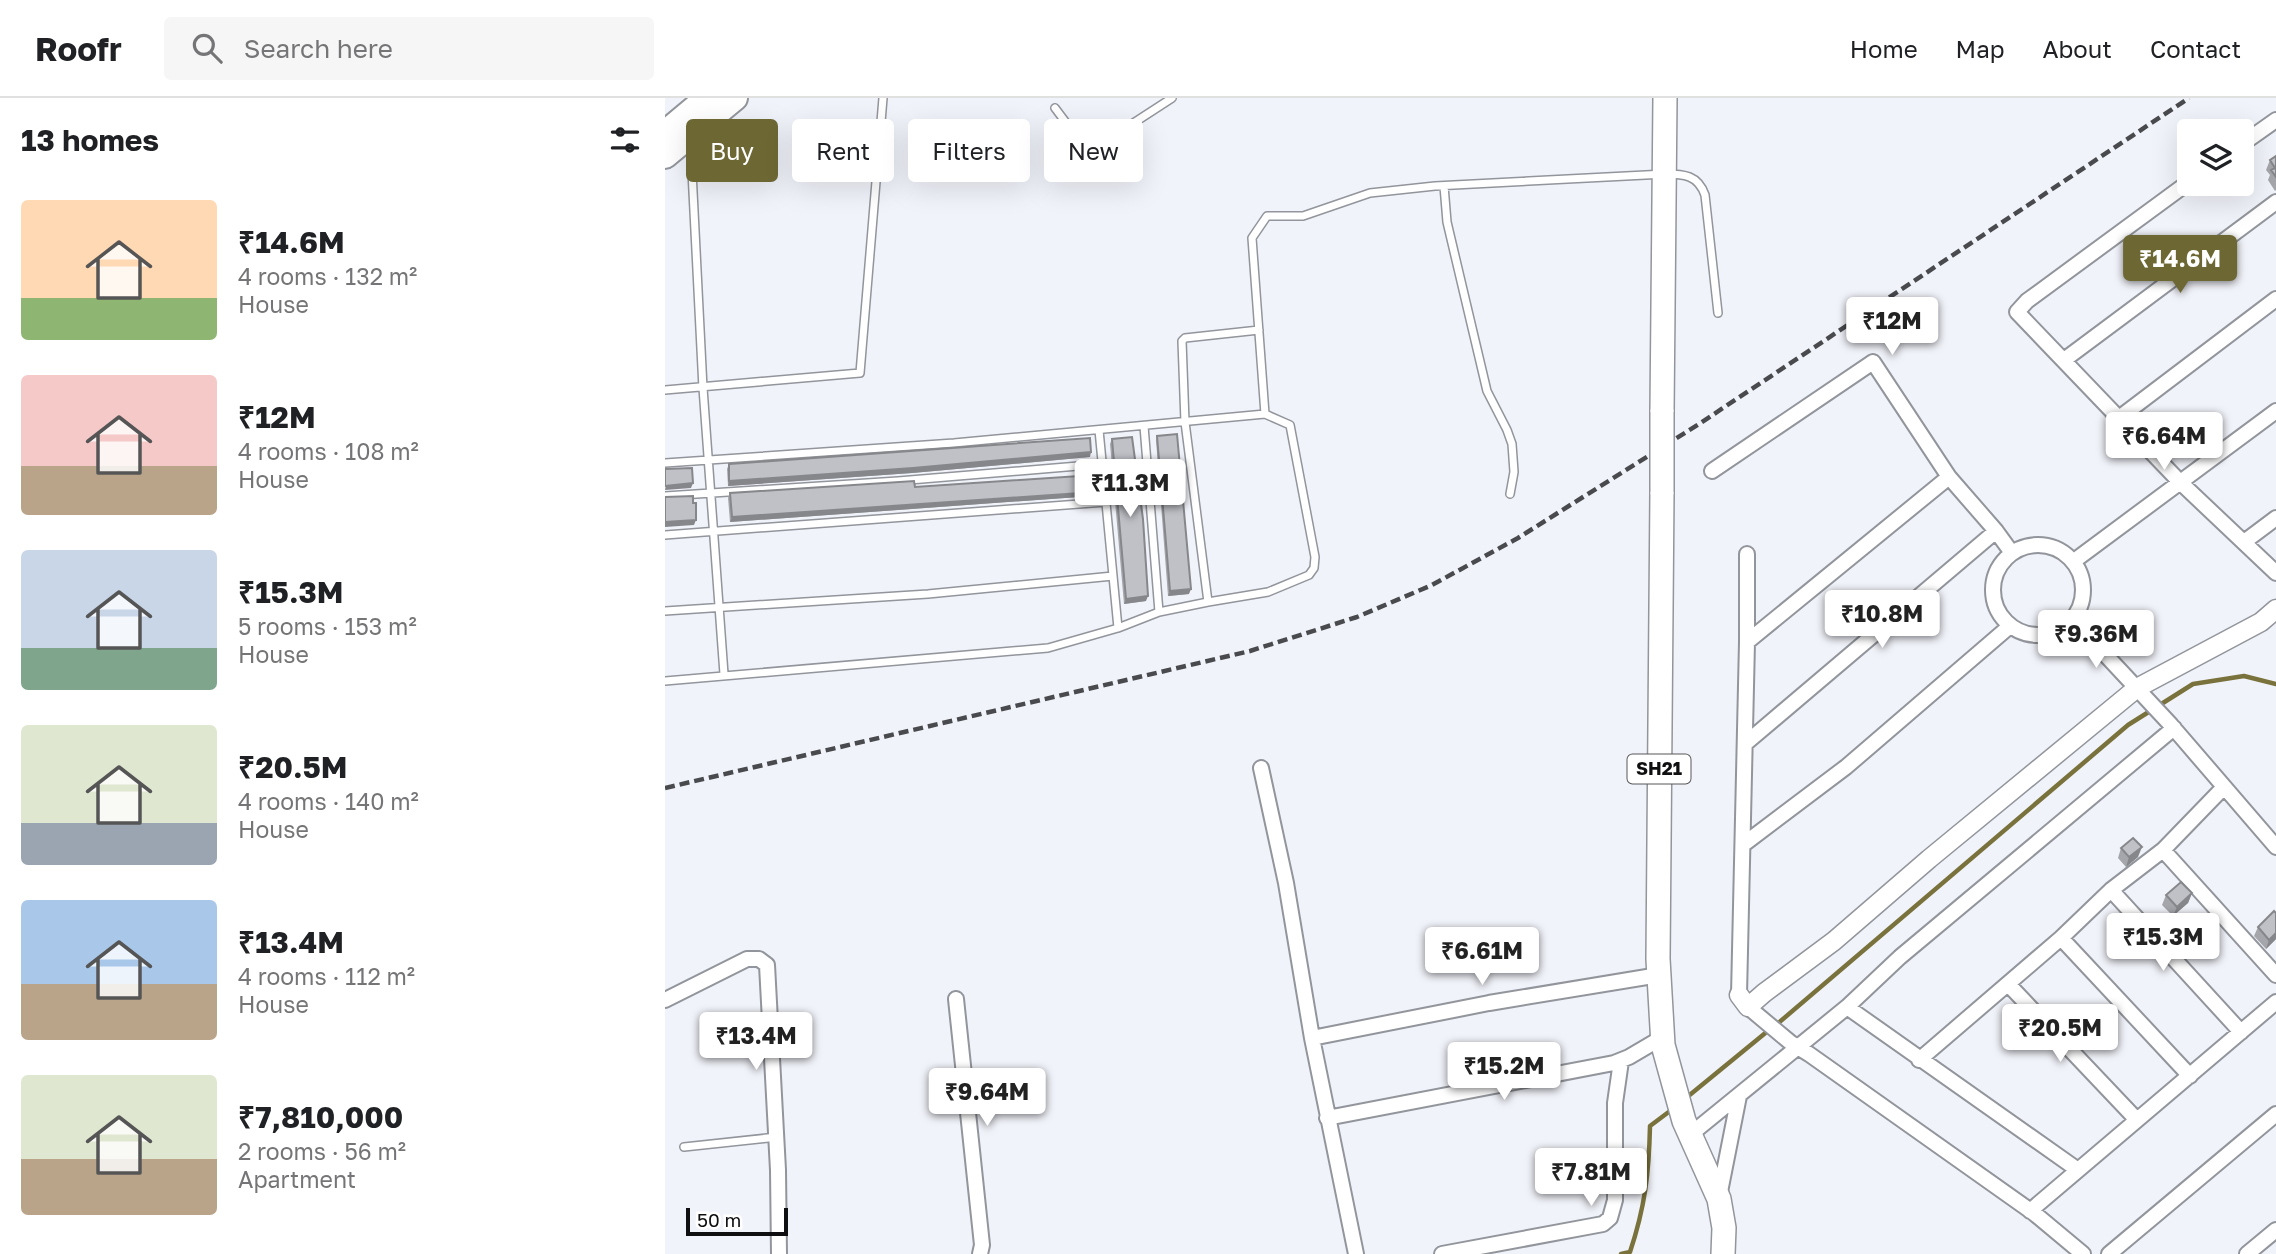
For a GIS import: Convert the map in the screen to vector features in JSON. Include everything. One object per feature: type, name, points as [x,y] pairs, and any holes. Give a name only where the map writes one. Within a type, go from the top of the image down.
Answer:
[{"type":"highway","points":[[671,140],[707,98]]},
{"type":"highway","points":[[671,140],[735,98]]},
{"type":"main road","name":"SH21","points":[[1665,98],[1659,975],[1663,1041],[1688,1128],[1719,1199],[1724,1228],[1723,1254]]},
{"type":"street","points":[[2254,136],[2276,120]]},
{"type":"street","points":[[2177,191],[2027,301],[2017,312],[2180,482],[2276,573]]},
{"type":"street","points":[[2064,360],[2276,202]]},
{"type":"street","points":[[2119,418],[2276,299]]},
{"type":"street","points":[[1712,471],[1873,362],[1949,477],[2012,553]]},
{"type":"street","points":[[2074,561],[2276,411]]},
{"type":"street","points":[[1747,642],[1949,477]]},
{"type":"street","points":[[2244,542],[2276,518]]},
{"type":"street","points":[[1745,743],[1996,531]]},
{"type":"street","points":[[2037,544],[2051,546],[2074,561],[2084,584],[2084,597],[2073,620],[2056,632],[2036,636],[2022,633],[2010,626],[2000,615],[1994,603],[1992,589],[2001,563],[2012,553],[2037,544]]},
{"type":"street","points":[[1747,554],[1743,1001],[1794,1045],[2030,1211],[2083,1254]]},
{"type":"street","points":[[1743,1001],[1833,941],[2141,692],[2269,620],[2276,609]]},
{"type":"street","points":[[2073,620],[2172,726],[2276,847]]},
{"type":"street","points":[[1744,844],[1846,767],[2010,626]]},
{"type":"street","points":[[1688,1128],[1739,1096],[1794,1045],[1847,1007],[1900,957],[2172,726]]},
{"type":"street","points":[[1261,768],[1286,883],[1327,1118],[1356,1254]]},
{"type":"street","points":[[1919,1060],[2061,938],[2111,890],[2163,850],[2224,787]]},
{"type":"street","points":[[2163,850],[2276,975]]},
{"type":"street","points":[[2111,890],[2241,1032]]},
{"type":"street","points":[[2061,938],[2190,1076]]},
{"type":"street","points":[[665,1000],[747,959],[764,961],[768,970],[777,1137],[779,1254]]},
{"type":"street","points":[[1312,1038],[1489,1003],[1659,975]]},
{"type":"street","points":[[2008,984],[2137,1120]]},
{"type":"street","points":[[956,999],[982,1245],[980,1254]]},
{"type":"street","points":[[2030,1211],[2276,1002]]},
{"type":"street","points":[[1847,1007],[2078,1171]]},
{"type":"street","points":[[1327,1118],[1621,1061],[1663,1041]]},
{"type":"street","points":[[1442,1254],[1603,1224],[1610,1218],[1615,1200],[1615,1103],[1621,1061]]},
{"type":"street","points":[[1719,1199],[1739,1096]]},
{"type":"street","points":[[2109,1254],[2276,1114]]},
{"type":"street","points":[[2247,1254],[2276,1230]]},
{"type":"lane","points":[[665,390],[860,373],[883,98]]},
{"type":"lane","points":[[1055,108],[1080,138],[1104,139],[1112,137],[1172,98]]},
{"type":"lane","points":[[671,140],[691,152],[703,388],[724,674]]},
{"type":"lane","points":[[1265,414],[1252,238],[1267,216],[1303,216],[1370,193],[1444,186],[1665,174],[1694,178],[1705,195],[1718,313]]},
{"type":"lane","points":[[1444,186],[1447,222],[1487,391],[1507,430],[1511,444],[1514,472],[1510,494]]},
{"type":"lane","points":[[1208,602],[1185,422],[1183,340],[1259,330]]},
{"type":"lane","points":[[665,463],[954,443],[1265,414],[1290,425],[1315,557],[1314,568],[1309,575],[1268,592],[1159,612],[1118,628],[1048,648],[665,681]]},
{"type":"lane","points":[[1144,426],[1159,612]]},
{"type":"lane","points":[[1099,430],[1118,628]]},
{"type":"lane","points":[[665,496],[1102,464]]},
{"type":"lane","points":[[665,536],[1106,502]]},
{"type":"lane","points":[[665,611],[928,594],[1113,576]]},
{"type":"lane","points":[[684,1147],[777,1137]]},
{"type":"building","points":[[2276,156],[2276,177],[2271,170],[2275,168],[2270,160]]},
{"type":"building","points":[[1177,434],[1191,589],[1170,591],[1157,436]]},
{"type":"building","points":[[1132,437],[1143,519],[1148,596],[1126,599],[1112,439]]},
{"type":"building","points":[[1090,438],[1091,452],[729,481],[729,464]]},
{"type":"building","points":[[692,468],[693,483],[665,486],[665,469]]},
{"type":"building","points":[[1094,475],[1095,492],[732,517],[730,493],[914,481],[915,487]]},
{"type":"building","points":[[693,496],[693,503],[696,503],[696,520],[665,522],[665,497]]},
{"type":"building","points":[[2133,838],[2142,847],[2129,857],[2121,848]]},
{"type":"building","points":[[2181,882],[2192,893],[2177,907],[2166,895]]},
{"type":"building","points":[[2274,911],[2276,933],[2269,940],[2258,927]]},
{"type":"waterway","points":[[1776,1025],[2128,725],[2193,684],[2244,676],[2276,684]]},
{"type":"waterway","points":[[1686,1098],[1769,1030]]},
{"type":"waterway","points":[[1621,1254],[1630,1252],[1643,1205],[1650,1126],[1674,1108]]},
{"type":"railway","points":[[665,788],[1250,651],[1357,617],[1432,585],[1518,538],[1699,424],[2189,98]]}]
